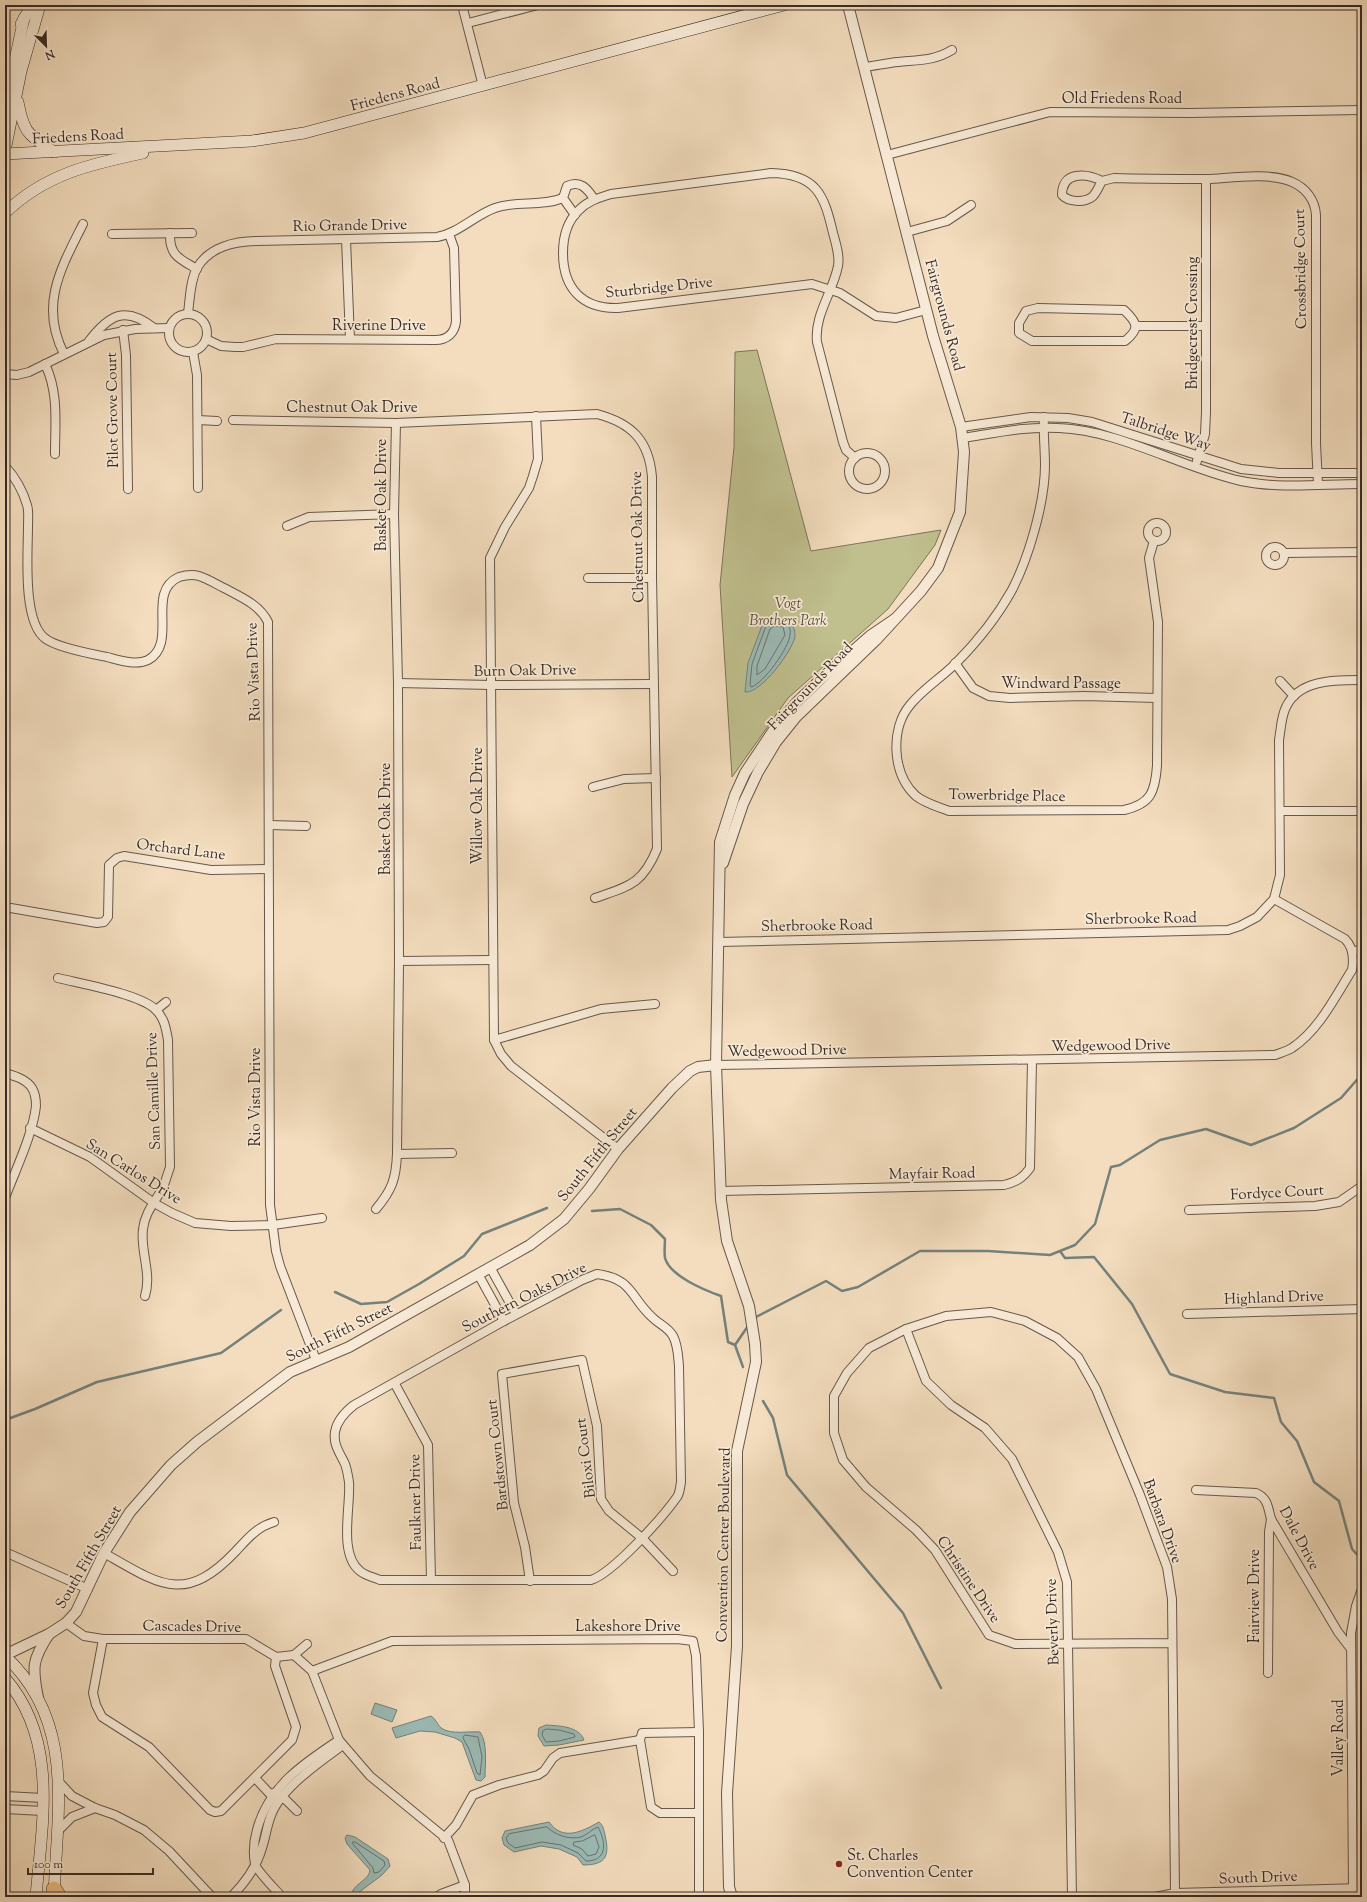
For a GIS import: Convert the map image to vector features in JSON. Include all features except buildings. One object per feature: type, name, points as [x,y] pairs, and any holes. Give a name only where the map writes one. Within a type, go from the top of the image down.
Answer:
[{"type":"main road","points":[[5,74],[15,39],[24,18],[32,5]]},
{"type":"main road","points":[[5,153],[28,41],[40,5]]},
{"type":"main road","name":"Friedens Road","points":[[5,153],[54,152],[252,141],[304,133],[784,5]]},
{"type":"main road","points":[[5,106],[24,18]]},
{"type":"main road","points":[[17,96],[21,117],[27,132],[54,152]]},
{"type":"main road","points":[[5,213],[34,190],[81,167],[180,145]]},
{"type":"main road","name":"South Fifth Street","points":[[5,1655],[19,1669],[39,1703],[52,1733],[57,1755],[59,1782],[56,1894]]},
{"type":"main road","points":[[5,1678],[27,1713],[39,1747],[43,1767],[43,1810],[36,1897]]},
{"type":"main road","points":[[43,1798],[51,1813],[57,1832]]},
{"type":"street","points":[[462,5],[468,23],[483,86]]},
{"type":"street","points":[[468,23],[538,5]]},
{"type":"street","name":"Fairgrounds Road","points":[[716,1065],[721,869],[720,842],[745,773],[773,731],[796,703],[870,636],[895,619],[921,591],[938,568],[960,512],[964,452],[961,427],[926,310],[848,5]]},
{"type":"street","points":[[864,67],[928,60],[952,50]]},
{"type":"street","name":"Old Friedens Road","points":[[887,155],[1050,112],[1190,113],[1362,110]]},
{"type":"street","name":"Sturbridge Drive","points":[[830,288],[838,264],[838,253],[828,210],[818,191],[813,185],[801,177],[787,173],[771,173],[611,194],[594,199],[579,210],[570,222],[563,245],[566,276],[574,292],[586,301],[599,307],[618,308],[802,284],[812,284],[830,288],[876,316],[896,318],[926,310]]},
{"type":"street","name":"Crossbridge Court","points":[[1102,181],[1092,197],[1085,200],[1074,201],[1065,198],[1062,195],[1063,183],[1068,178],[1086,176],[1094,177],[1102,181],[1114,178],[1206,179],[1271,177],[1291,181],[1302,188],[1315,207],[1318,484]]},
{"type":"street","name":"Bridgecrest Crossing","points":[[1195,466],[1205,434],[1206,179]]},
{"type":"street","points":[[575,215],[563,198],[567,186],[574,183],[579,183],[587,189],[594,199]]},
{"type":"street","name":"Rio Grande Drive","points":[[188,313],[193,282],[197,269],[209,255],[234,243],[245,241],[437,237],[449,234],[495,208],[516,203],[552,202],[563,198]]},
{"type":"street","points":[[907,232],[946,221],[971,205]]},
{"type":"street","points":[[64,354],[59,344],[55,329],[55,289],[61,269],[83,224]]},
{"type":"street","points":[[112,234],[192,233]]},
{"type":"street","points":[[170,234],[170,245],[174,253],[181,260],[197,269]]},
{"type":"street","name":"Riverine Drive","points":[[206,339],[221,346],[236,348],[276,339],[438,340],[447,337],[454,330],[456,320],[454,248],[449,234]]},
{"type":"street","points":[[346,239],[350,339]]},
{"type":"street","points":[[830,288],[820,317],[816,334],[817,342],[843,442],[846,450],[855,458]]},
{"type":"street","points":[[1038,308],[1124,310],[1133,318],[1136,326],[1134,333],[1125,341],[1119,342],[1032,342],[1019,334],[1019,322],[1026,311],[1038,308]]},
{"type":"street","points":[[188,313],[196,315],[203,322],[206,329],[206,339],[202,346],[193,352],[182,352],[174,347],[169,338],[168,328],[176,317],[188,313]]},
{"type":"street","points":[[88,341],[102,324],[111,319],[122,316],[132,315],[140,317],[154,328]]},
{"type":"street","points":[[1136,326],[1206,326]]},
{"type":"street","points":[[5,374],[18,375],[29,372],[88,341],[104,335],[124,330],[168,328]]},
{"type":"street","name":"Pilot Grove Court","points":[[124,330],[126,355],[128,489]]},
{"type":"street","points":[[193,352],[197,374],[198,488]]},
{"type":"street","points":[[45,364],[52,380],[55,392],[54,454]]},
{"type":"street","name":"Chestnut Oak Drive","points":[[233,420],[396,422],[597,414],[628,426],[640,439],[647,451],[651,464],[653,684],[657,848],[644,874],[627,887],[595,898]]},
{"type":"street","name":"Willow Oak Drive","points":[[536,416],[538,459],[534,476],[529,488],[505,527],[490,558],[492,960],[494,1040],[501,1054],[511,1066],[618,1149]]},
{"type":"street","name":"Talbridge Way","points":[[961,427],[1031,417],[1092,422],[1241,470],[1362,473]]},
{"type":"street","name":"Towerbridge Place","points":[[1044,417],[1046,466],[1042,496],[1030,542],[1012,589],[988,627],[955,663],[910,705],[896,734],[897,756],[908,786],[917,796],[932,805],[949,811],[1124,810],[1136,807],[1149,797],[1155,786],[1157,766],[1158,622],[1149,558],[1154,541]]},
{"type":"street","points":[[198,420],[217,421]]},
{"type":"street","name":"Basket Oak Drive","points":[[376,1209],[394,1182],[397,1172],[400,961],[398,683],[394,514],[396,422]]},
{"type":"street","name":"Talbridge Way","points":[[963,438],[1018,429],[1060,428],[1101,435],[1241,480],[1259,483],[1362,484]]},
{"type":"street","points":[[866,453],[880,459],[884,472],[878,485],[868,489],[858,487],[854,483],[849,474],[849,469],[855,458],[866,453]]},
{"type":"street","name":"Rio Vista Drive","points":[[5,466],[21,488],[28,506],[29,604],[33,621],[46,639],[92,654],[134,663],[148,660],[155,654],[163,633],[163,602],[166,589],[175,579],[186,574],[199,576],[252,603],[264,613],[268,622],[270,1184],[272,1225],[280,1266],[316,1360]]},
{"type":"street","points":[[287,526],[309,517],[394,514]]},
{"type":"street","points":[[1284,553],[1362,552]]},
{"type":"street","points":[[588,578],[652,578]]},
{"type":"street","name":"Windward Passage","points":[[955,663],[974,688],[989,696],[1016,698],[1092,696],[1157,698]]},
{"type":"street","name":"Sherbrooke Road","points":[[719,942],[1228,930],[1240,926],[1257,917],[1274,899],[1280,875],[1279,740],[1286,707],[1294,696],[1305,687],[1323,682],[1362,680]]},
{"type":"street","points":[[1280,681],[1294,696]]},
{"type":"street","name":"Burn Oak Drive","points":[[398,683],[491,685],[653,684]]},
{"type":"street","points":[[593,787],[624,779],[656,778]]},
{"type":"street","points":[[1280,811],[1362,811]]},
{"type":"street","points":[[269,825],[306,826]]},
{"type":"street","name":"Orchard Lane","points":[[5,907],[97,923],[104,922],[108,917],[109,866],[117,858],[124,856],[212,870],[268,869]]},
{"type":"street","points":[[1274,899],[1345,939],[1348,942],[1352,952],[1362,949]]},
{"type":"street","name":"Wedgewood Drive","points":[[716,1065],[1275,1055],[1291,1049],[1306,1037],[1322,1017],[1352,970],[1352,952]]},
{"type":"street","points":[[400,961],[492,960]]},
{"type":"street","name":"San Camille Drive","points":[[58,978],[141,999],[156,1010],[165,1025],[168,1040],[170,1167],[164,1185],[145,1216],[143,1251],[148,1280],[145,1296]]},
{"type":"street","points":[[156,1010],[166,1002]]},
{"type":"street","points":[[494,1040],[601,1009],[655,1004]]},
{"type":"street","name":"Mayfair Road","points":[[721,1191],[1004,1185],[1013,1183],[1023,1177],[1030,1168],[1032,1060]]},
{"type":"street","name":"South Fifth Street","points":[[5,1655],[49,1634],[66,1623],[76,1612],[104,1553],[130,1512],[171,1465],[225,1421],[247,1406],[290,1372],[349,1347],[530,1244],[564,1219],[589,1189],[618,1149],[654,1107],[690,1071],[716,1065]]},
{"type":"street","name":"Convention Center Boulevard","points":[[716,1065],[721,1191],[727,1241],[749,1306],[755,1344],[756,1362],[752,1387],[737,1451],[737,1646],[727,1792],[729,1894]]},
{"type":"street","points":[[5,1073],[23,1080],[31,1087],[35,1096],[36,1105],[30,1128],[5,1198]]},
{"type":"street","name":"San Carlos Drive","points":[[30,1128],[90,1157],[154,1203],[172,1213],[195,1222],[231,1226],[272,1225],[322,1218]]},
{"type":"street","points":[[397,1154],[452,1153]]},
{"type":"street","name":"Fordyce Court","points":[[1189,1210],[1315,1206],[1339,1202],[1362,1186]]},
{"type":"street","points":[[490,1267],[516,1314]]},
{"type":"street","points":[[478,1274],[504,1321]]},
{"type":"street","name":"Southern Oaks Drive","points":[[597,1274],[611,1276],[630,1289],[653,1318],[668,1328],[674,1338],[678,1352],[679,1366],[680,1490],[678,1496],[642,1538],[607,1572],[600,1577],[591,1580],[380,1580],[369,1576],[359,1570],[352,1559],[348,1546],[349,1482],[345,1464],[337,1452],[335,1432],[343,1413],[516,1314],[582,1280],[597,1274]]},
{"type":"street","name":"Highland Drive","points":[[1187,1314],[1362,1309]]},
{"type":"street","name":"Barbara Drive","points":[[906,1329],[946,1316],[991,1312],[1025,1321],[1057,1338],[1078,1357],[1096,1389],[1140,1495],[1167,1567],[1172,1598],[1175,1893]]},
{"type":"street","name":"Christine Drive","points":[[906,1329],[870,1348],[847,1372],[834,1396],[834,1432],[843,1460],[866,1487],[916,1530],[935,1550],[989,1635],[1015,1644],[1172,1643]]},
{"type":"street","name":"Beverly Drive","points":[[906,1329],[926,1381],[951,1405],[985,1428],[1012,1459],[1060,1560],[1067,1582],[1072,1897]]},
{"type":"street","name":"Biloxi Court","points":[[502,1374],[582,1360],[597,1426],[601,1499],[609,1511],[642,1538],[673,1572]]},
{"type":"street","name":"Bardstown Court","points":[[502,1374],[514,1503],[525,1547],[530,1580]]},
{"type":"street","name":"Faulkner Drive","points":[[395,1384],[428,1445],[431,1580]]},
{"type":"street","name":"Dale Drive","points":[[1196,1490],[1256,1493],[1262,1496],[1266,1501],[1271,1519],[1338,1632],[1351,1649]]},
{"type":"street","name":"Fairview Drive","points":[[1268,1673],[1269,1532],[1271,1519]]},
{"type":"street","points":[[104,1553],[156,1582],[172,1584],[192,1582],[210,1575],[220,1568],[254,1532],[263,1525],[274,1522]]},
{"type":"street","points":[[5,1552],[88,1589]]},
{"type":"street","name":"Valley Road","points":[[1353,1888],[1351,1633],[1356,1606],[1362,1589]]},
{"type":"street","name":"Cascades Drive","points":[[66,1623],[84,1636],[103,1639],[246,1639],[276,1657]]},
{"type":"street","points":[[39,1703],[33,1673],[34,1664],[38,1651],[49,1634]]},
{"type":"street","points":[[103,1639],[93,1693],[96,1706],[102,1717],[149,1747],[210,1810],[215,1812],[221,1811],[292,1740],[296,1727],[275,1666],[276,1657],[294,1655],[307,1644]]},
{"type":"street","name":"Lakeshore Drive","points":[[312,1671],[392,1641],[677,1639],[693,1641],[696,1656],[699,1732],[699,1897]]},
{"type":"street","points":[[294,1655],[312,1671],[341,1743],[370,1776],[448,1840],[464,1885],[465,1897]]},
{"type":"street","points":[[698,1813],[660,1813],[651,1807],[640,1740],[642,1733],[699,1732]]},
{"type":"street","points":[[444,1838],[456,1825],[473,1795],[538,1775],[544,1771],[553,1758],[560,1753],[640,1740]]},
{"type":"street","points":[[282,1897],[255,1865],[254,1840],[259,1823],[274,1793],[289,1776],[341,1743]]},
{"type":"street","points":[[231,1897],[238,1890],[255,1865],[262,1848],[273,1811],[282,1798],[341,1743]]},
{"type":"street","points":[[255,1778],[270,1794],[274,1793],[282,1798],[297,1811]]},
{"type":"street","points":[[59,1782],[72,1796],[94,1808],[115,1815],[144,1830],[169,1851],[201,1887],[212,1897]]},
{"type":"street","points":[[5,1796],[43,1798]]},
{"type":"street","points":[[57,1832],[72,1817],[94,1808]]},
{"type":"street","points":[[5,1809],[43,1810]]},
{"type":"street","points":[[437,1897],[464,1885]]},
{"type":"street","name":"South Drive","points":[[1155,1897],[1175,1893],[1362,1888]]},
{"type":"green space","name":"Vogt Brothers Park","points":[[757,350],[811,551],[941,530],[935,545],[888,609],[788,698],[732,777],[720,585],[734,447],[735,352]]},
{"type":"water","points":[[772,617],[788,619],[793,626],[795,633],[793,643],[783,660],[767,679],[752,691],[745,692],[748,663],[763,623]]},
{"type":"water","points":[[375,1703],[397,1710],[392,1722],[371,1714]]},
{"type":"water","points":[[431,1716],[441,1728],[445,1730],[455,1732],[480,1732],[483,1737],[486,1754],[485,1777],[481,1781],[476,1780],[462,1742],[455,1738],[435,1732],[420,1731],[396,1738],[392,1728]]},
{"type":"water","points":[[546,1725],[562,1726],[573,1729],[581,1735],[584,1740],[559,1745],[544,1746],[538,1736],[539,1728]]},
{"type":"water","points":[[549,1822],[560,1832],[573,1833],[586,1829],[599,1822],[603,1828],[607,1849],[604,1858],[601,1861],[591,1865],[583,1865],[577,1857],[559,1849],[541,1846],[514,1852],[504,1845],[502,1838],[505,1831]]},
{"type":"water","points":[[347,1835],[355,1837],[388,1859],[390,1866],[382,1875],[354,1896],[352,1892],[367,1876],[370,1870],[347,1844],[345,1838]]},
{"type":"waterway","points":[[754,1318],[826,1281],[842,1291],[858,1287],[920,1251],[988,1251],[1050,1255],[1075,1245],[1095,1224],[1111,1167],[1120,1165],[1160,1140],[1206,1129],[1251,1145],[1294,1128],[1341,1098],[1362,1074]]},
{"type":"waterway","points":[[335,1292],[361,1304],[387,1302],[464,1256],[482,1234],[547,1208]]},
{"type":"waterway","points":[[592,1211],[620,1209],[651,1225],[665,1239],[665,1258],[673,1271],[688,1282],[721,1296],[728,1342],[735,1345],[748,1326]]},
{"type":"waterway","points":[[1060,1251],[1065,1258],[1094,1257],[1132,1304],[1170,1374],[1225,1392],[1274,1398],[1281,1422],[1297,1441],[1314,1482],[1339,1501],[1352,1549],[1362,1560]]},
{"type":"waterway","points":[[5,1420],[35,1409],[97,1382],[221,1353],[281,1310]]},
{"type":"waterway","points":[[735,1345],[743,1367]]},
{"type":"waterway","points":[[763,1401],[773,1418],[787,1475],[903,1613],[941,1688]]},
{"type":"place","name":"St. Charles Convention Center","points":[[839,1864]]}]
